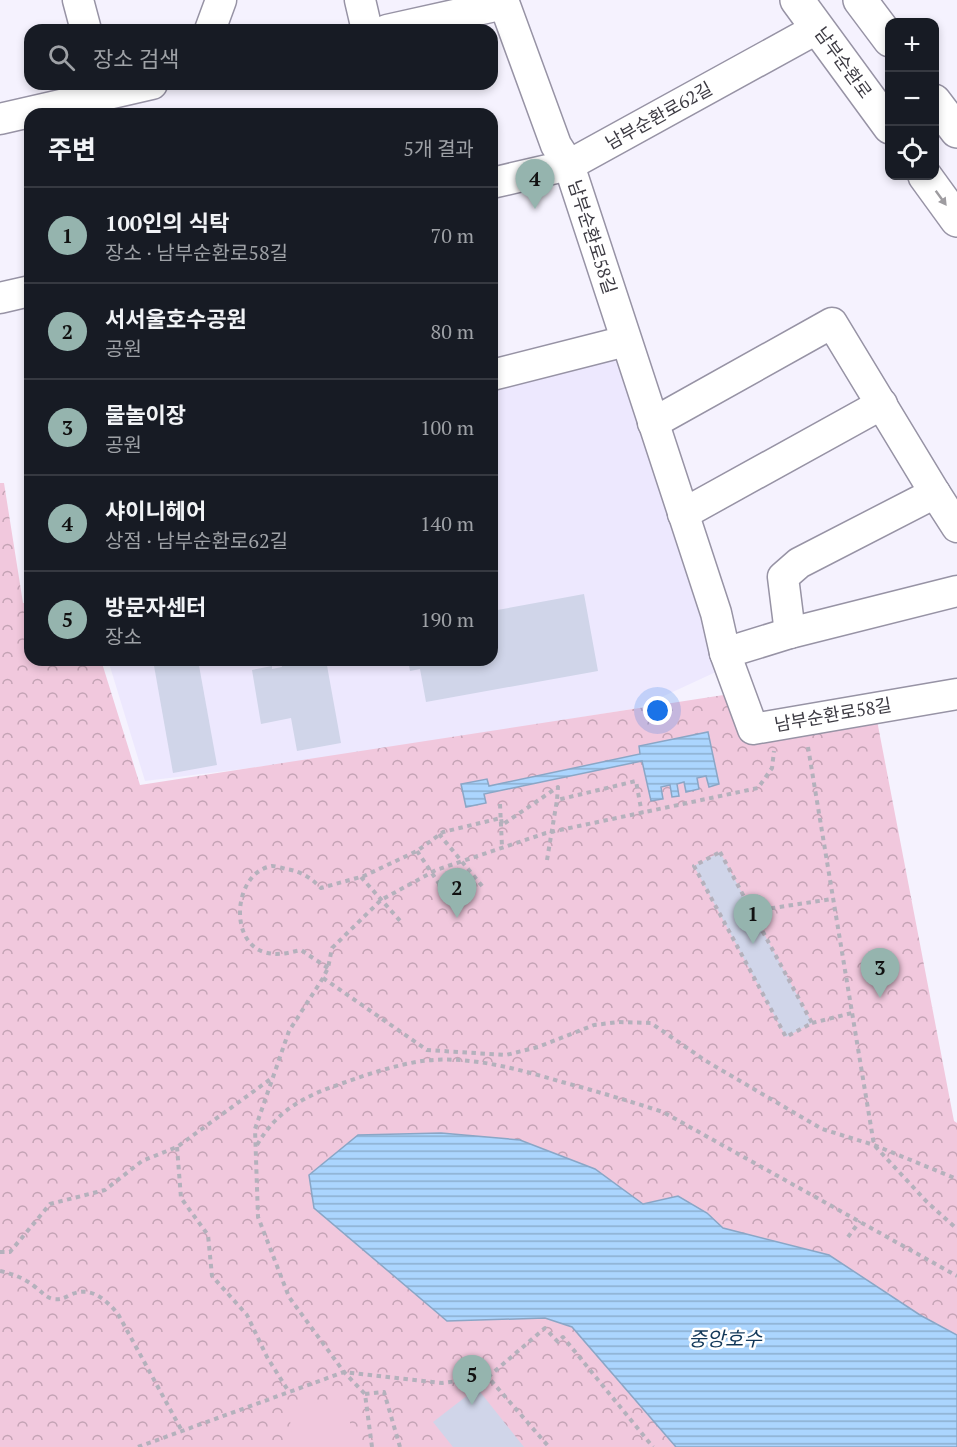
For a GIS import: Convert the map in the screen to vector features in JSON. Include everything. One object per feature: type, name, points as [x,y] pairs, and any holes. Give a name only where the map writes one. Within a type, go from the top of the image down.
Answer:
[{"type":"main road","name":"남부순환로","points":[[797,0],[889,126]]},
{"type":"main road","points":[[865,2],[885,32]]},
{"type":"main road","points":[[939,108],[957,131]]},
{"type":"main road","points":[[928,180],[957,220]]},
{"type":"street","points":[[78,0],[84,24]]},
{"type":"street","points":[[212,24],[221,0]]},
{"type":"street","points":[[360,0],[366,24]]},
{"type":"street","points":[[412,24],[504,2]]},
{"type":"street","name":"남부순환로58길","points":[[504,2],[556,145],[569,165],[716,613],[725,653],[753,729],[957,694]]},
{"type":"street","name":"남부순환로62길","points":[[498,182],[569,165],[818,28]]},
{"type":"street","points":[[59,108],[102,90]]},
{"type":"street","points":[[0,119],[24,115]]},
{"type":"street","points":[[0,298],[24,292]]},
{"type":"street","points":[[653,423],[832,323],[957,527]]},
{"type":"street","points":[[498,373],[626,341]]},
{"type":"street","points":[[683,514],[882,404]]},
{"type":"street","points":[[790,633],[783,577],[799,562],[935,493]]},
{"type":"street","points":[[725,653],[790,633],[957,591]]},
{"type":"path","points":[[807,742],[874,1145],[927,1202],[957,1229]]},
{"type":"path","points":[[372,1447],[365,1394],[345,1372],[289,1297],[258,1217],[255,1129],[289,1031],[323,978],[328,968],[332,948],[381,900],[431,872],[461,860],[552,832],[758,788],[772,768],[773,747]]},
{"type":"path","points":[[557,800],[636,781],[642,814]]},
{"type":"path","points":[[501,818],[502,825],[558,788],[547,860]]},
{"type":"path","points":[[500,804],[502,847]]},
{"type":"path","points":[[328,968],[301,950],[281,955],[262,951],[248,940],[241,921],[239,905],[245,886],[258,873],[272,866],[292,870],[310,877],[321,888],[361,877],[417,851],[443,832],[501,818]]},
{"type":"path","points":[[439,834],[483,887]]},
{"type":"path","points":[[417,851],[452,903]]},
{"type":"path","points":[[812,1023],[720,852],[694,866],[786,1037],[812,1023],[852,1013]]},
{"type":"path","points":[[361,877],[402,923]]},
{"type":"path","points":[[752,911],[832,898]]},
{"type":"path","points":[[323,978],[427,1050],[506,1055],[538,1047],[594,1025],[619,1022],[651,1023],[706,1061],[822,1129],[874,1145],[957,1179]]},
{"type":"path","points":[[255,1147],[276,1118],[297,1102],[364,1075],[423,1061],[463,1061],[525,1071],[663,1112],[957,1276]]},
{"type":"path","points":[[0,1252],[10,1252],[50,1204],[105,1190],[142,1161],[177,1147],[273,1077]]},
{"type":"path","points":[[177,1147],[181,1198],[207,1235],[212,1276],[247,1315],[267,1357],[289,1392]]},
{"type":"path","points":[[848,1237],[860,1221]]},
{"type":"path","points":[[0,1271],[19,1276],[46,1296],[54,1299],[64,1299],[76,1293],[87,1292],[95,1293],[106,1301],[118,1314],[182,1431]]},
{"type":"path","points":[[138,1447],[345,1372],[442,1383],[488,1377],[545,1328],[558,1342],[563,1337],[653,1447]]},
{"type":"path","points":[[488,1377],[549,1447]]},
{"type":"path","points":[[365,1394],[384,1392],[400,1447]]},
{"type":"shaded area","points":[[617,353],[718,671],[638,708],[331,758],[145,781],[110,666],[498,666],[498,383]]},
{"type":"green space","points":[[0,483],[4,483],[24,603],[24,666],[103,666],[140,785],[730,694],[740,726],[875,710],[954,1121],[957,1123],[957,1447],[0,1447]]},
{"type":"green space","points":[[346,1398],[354,1447],[294,1447],[288,1407]]},
{"type":"water","points":[[708,732],[719,784],[709,787],[706,776],[697,778],[699,789],[686,792],[684,782],[677,784],[679,796],[672,797],[670,785],[661,787],[663,799],[651,801],[642,761],[484,794],[486,803],[466,807],[461,784],[487,779],[489,786],[640,754],[639,746]]},
{"type":"water","name":"중앙호수","points":[[441,1133],[520,1140],[595,1169],[643,1204],[678,1196],[707,1213],[723,1228],[829,1255],[920,1315],[957,1335],[957,1447],[676,1447],[572,1327],[545,1318],[447,1321],[314,1208],[309,1175],[358,1135]]},
{"type":"building","points":[[584,594],[598,671],[426,702],[420,669],[410,671],[409,666],[498,666],[498,610]]},
{"type":"building","points":[[154,666],[199,666],[217,765],[173,773]]},
{"type":"building","points":[[272,666],[272,669],[327,666],[341,743],[297,751],[291,718],[261,724],[252,670]]},
{"type":"building","points":[[720,852],[812,1023],[786,1037],[694,866]]},
{"type":"building","points":[[477,1388],[524,1447],[453,1447],[433,1422]]},
{"type":"place","name":"샤이니헤어","points":[[535,209]]},
{"type":"place","name":"서서울호수공원","points":[[457,918]]},
{"type":"place","name":"100인의 식탁","points":[[753,944]]},
{"type":"place","name":"물놀이장","points":[[880,998]]},
{"type":"place","name":"방문자센터","points":[[472,1405]]}]
